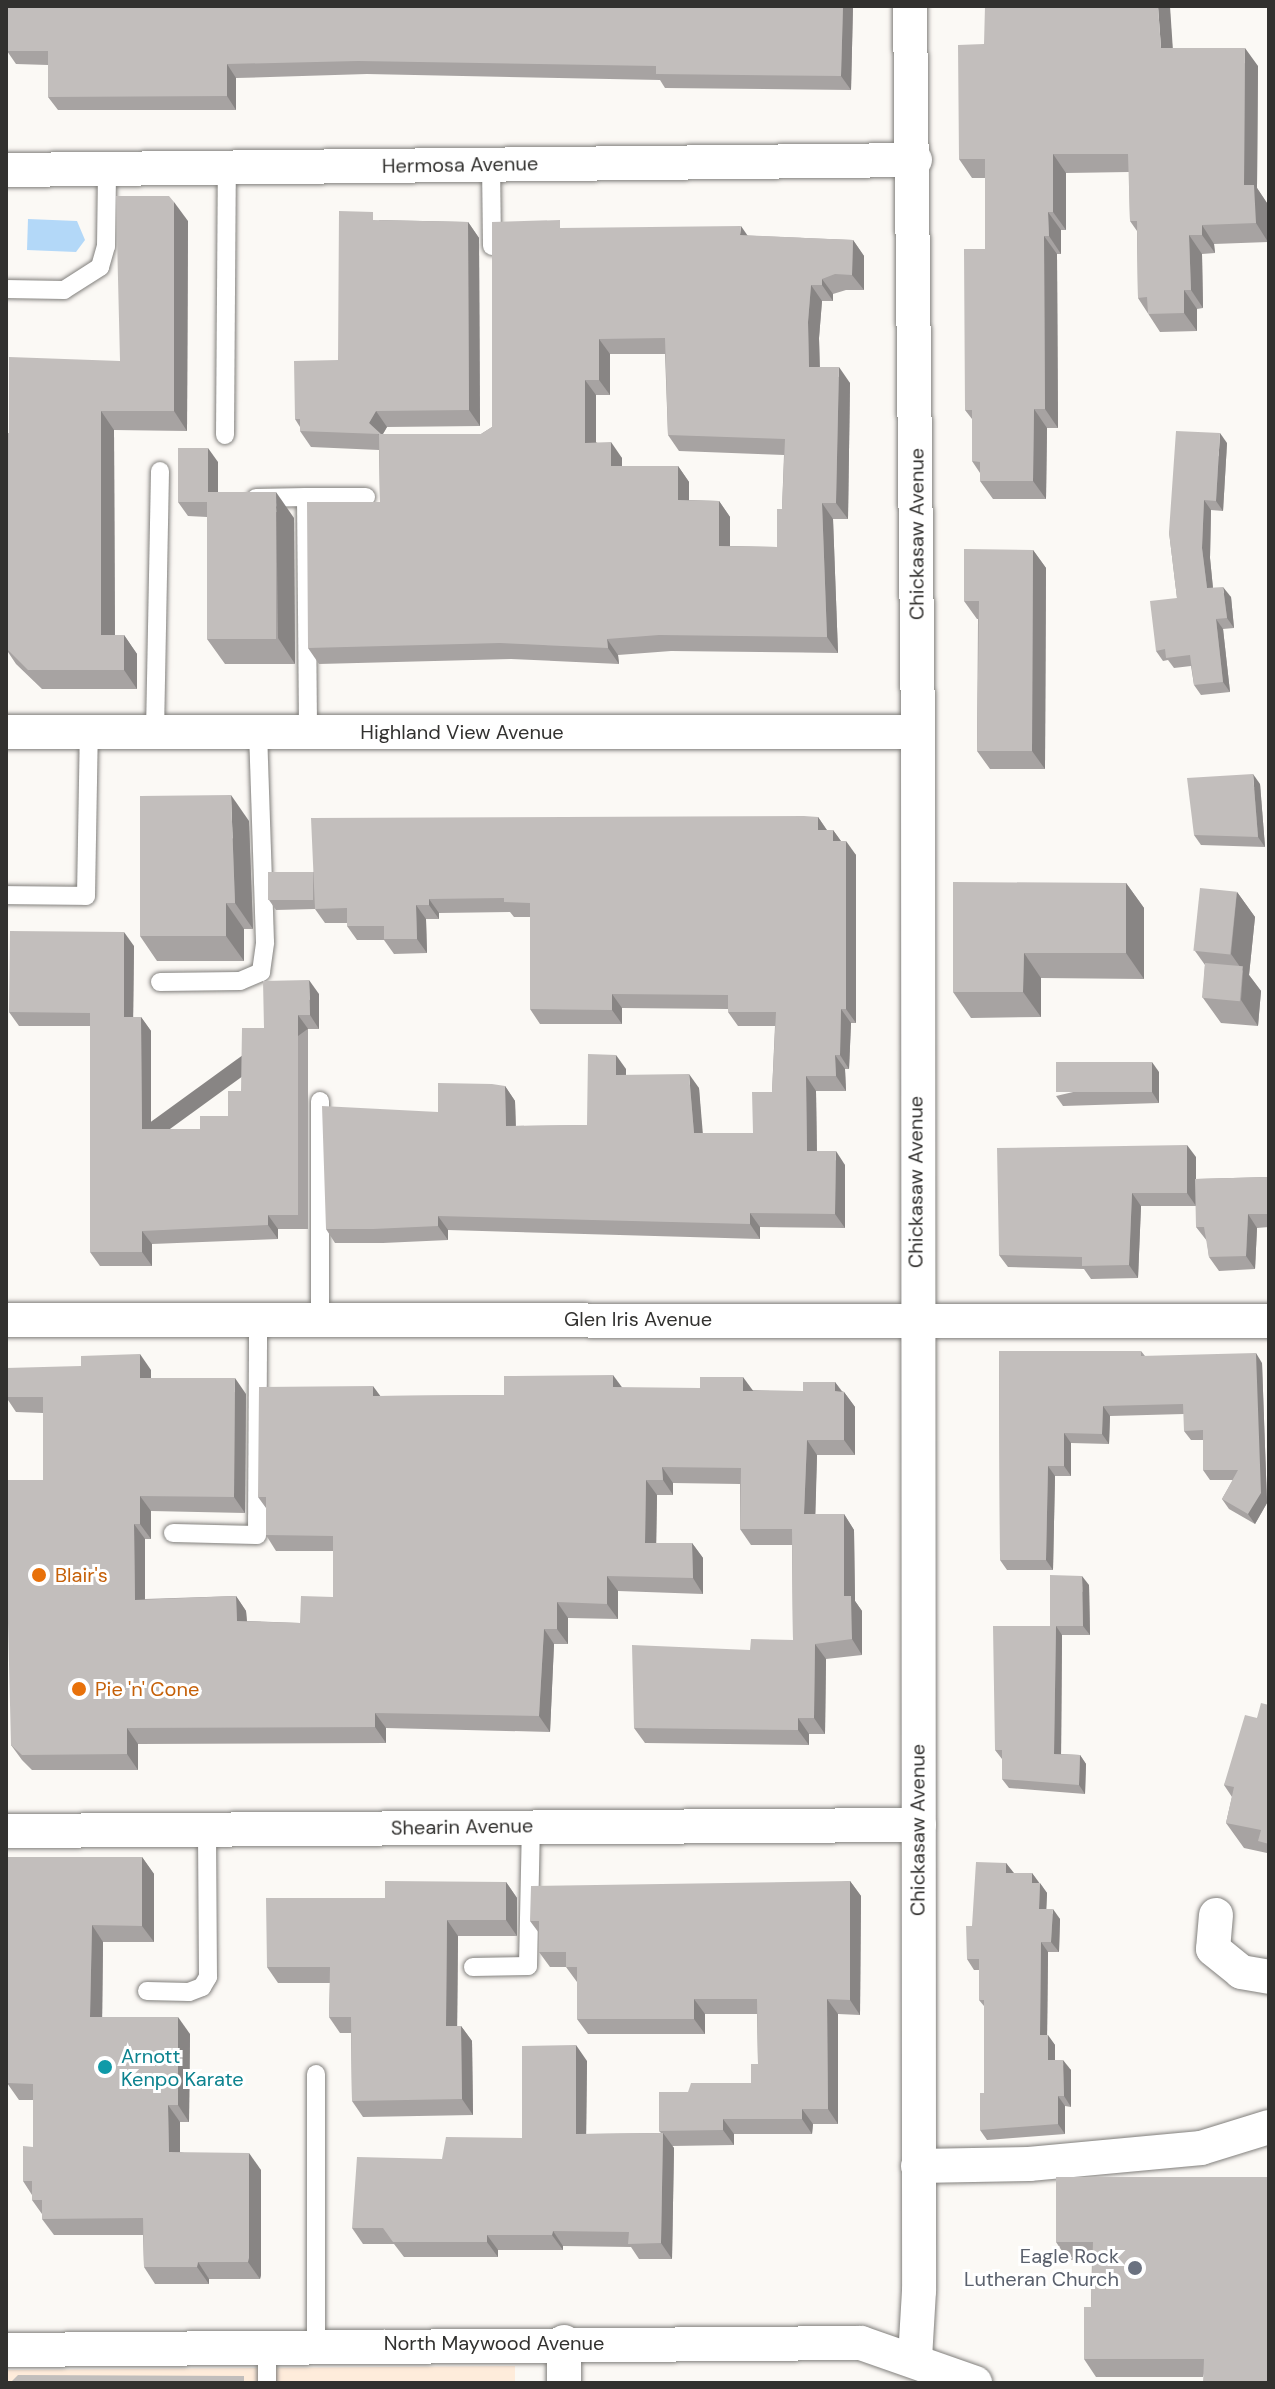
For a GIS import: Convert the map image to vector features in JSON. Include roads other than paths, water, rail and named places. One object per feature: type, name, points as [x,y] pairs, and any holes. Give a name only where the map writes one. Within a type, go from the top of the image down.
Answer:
[{"type":"street","name":"Chickasaw Avenue","points":[[910,6],[915,160],[918,732],[915,1318],[919,1825],[915,2358]]},
{"type":"street","name":"Hermosa Avenue","points":[[6,170],[915,160]]},
{"type":"street","name":"Highland View Avenue","points":[[6,732],[918,732]]},
{"type":"street","name":"Glen Iris Avenue","points":[[6,1320],[915,1318],[1269,1321]]},
{"type":"street","name":"Shearin Avenue","points":[[6,1831],[919,1825]]},
{"type":"street","points":[[1216,1915],[1213,1949],[1241,1972],[1269,1977]]},
{"type":"street","points":[[918,2166],[1029,2164],[1201,2148],[1269,2127]]},
{"type":"street","points":[[564,2342],[564,2383]]},
{"type":"street","name":"North Maywood Avenue","points":[[6,2350],[267,2344],[861,2343],[915,2358],[975,2383]]},
{"type":"lane","points":[[491,164],[492,263]]},
{"type":"lane","points":[[225,435],[227,167]]},
{"type":"lane","points":[[6,289],[64,290],[100,267],[106,246],[107,170]]},
{"type":"lane","points":[[155,732],[160,471]]},
{"type":"lane","points":[[306,497],[308,732]]},
{"type":"lane","points":[[242,498],[366,497]]},
{"type":"lane","points":[[6,895],[86,896],[89,732]]},
{"type":"lane","points":[[160,982],[240,981],[261,972],[265,942],[258,732]]},
{"type":"lane","points":[[320,1101],[320,1319]]},
{"type":"lane","points":[[173,1533],[257,1535],[258,1320]]},
{"type":"lane","points":[[473,1967],[528,1966],[531,1826]]},
{"type":"lane","points":[[147,1991],[189,1992],[202,1987],[208,1977],[207,1830]]},
{"type":"lane","points":[[316,2074],[316,2344]]},
{"type":"lane","points":[[267,2344],[267,2383]]},
{"type":"water","points":[[28,219],[77,221],[85,240],[76,252],[27,250]]},
{"type":"place","name":"Blair's","points":[[39,1575]]},
{"type":"place","name":"Pie 'n' Cone","points":[[79,1689]]},
{"type":"place","name":"Arnott Kenpo Karate","points":[[105,2067]]},
{"type":"place","name":"Eagle Rock Lutheran Church","points":[[1135,2268]]}]
